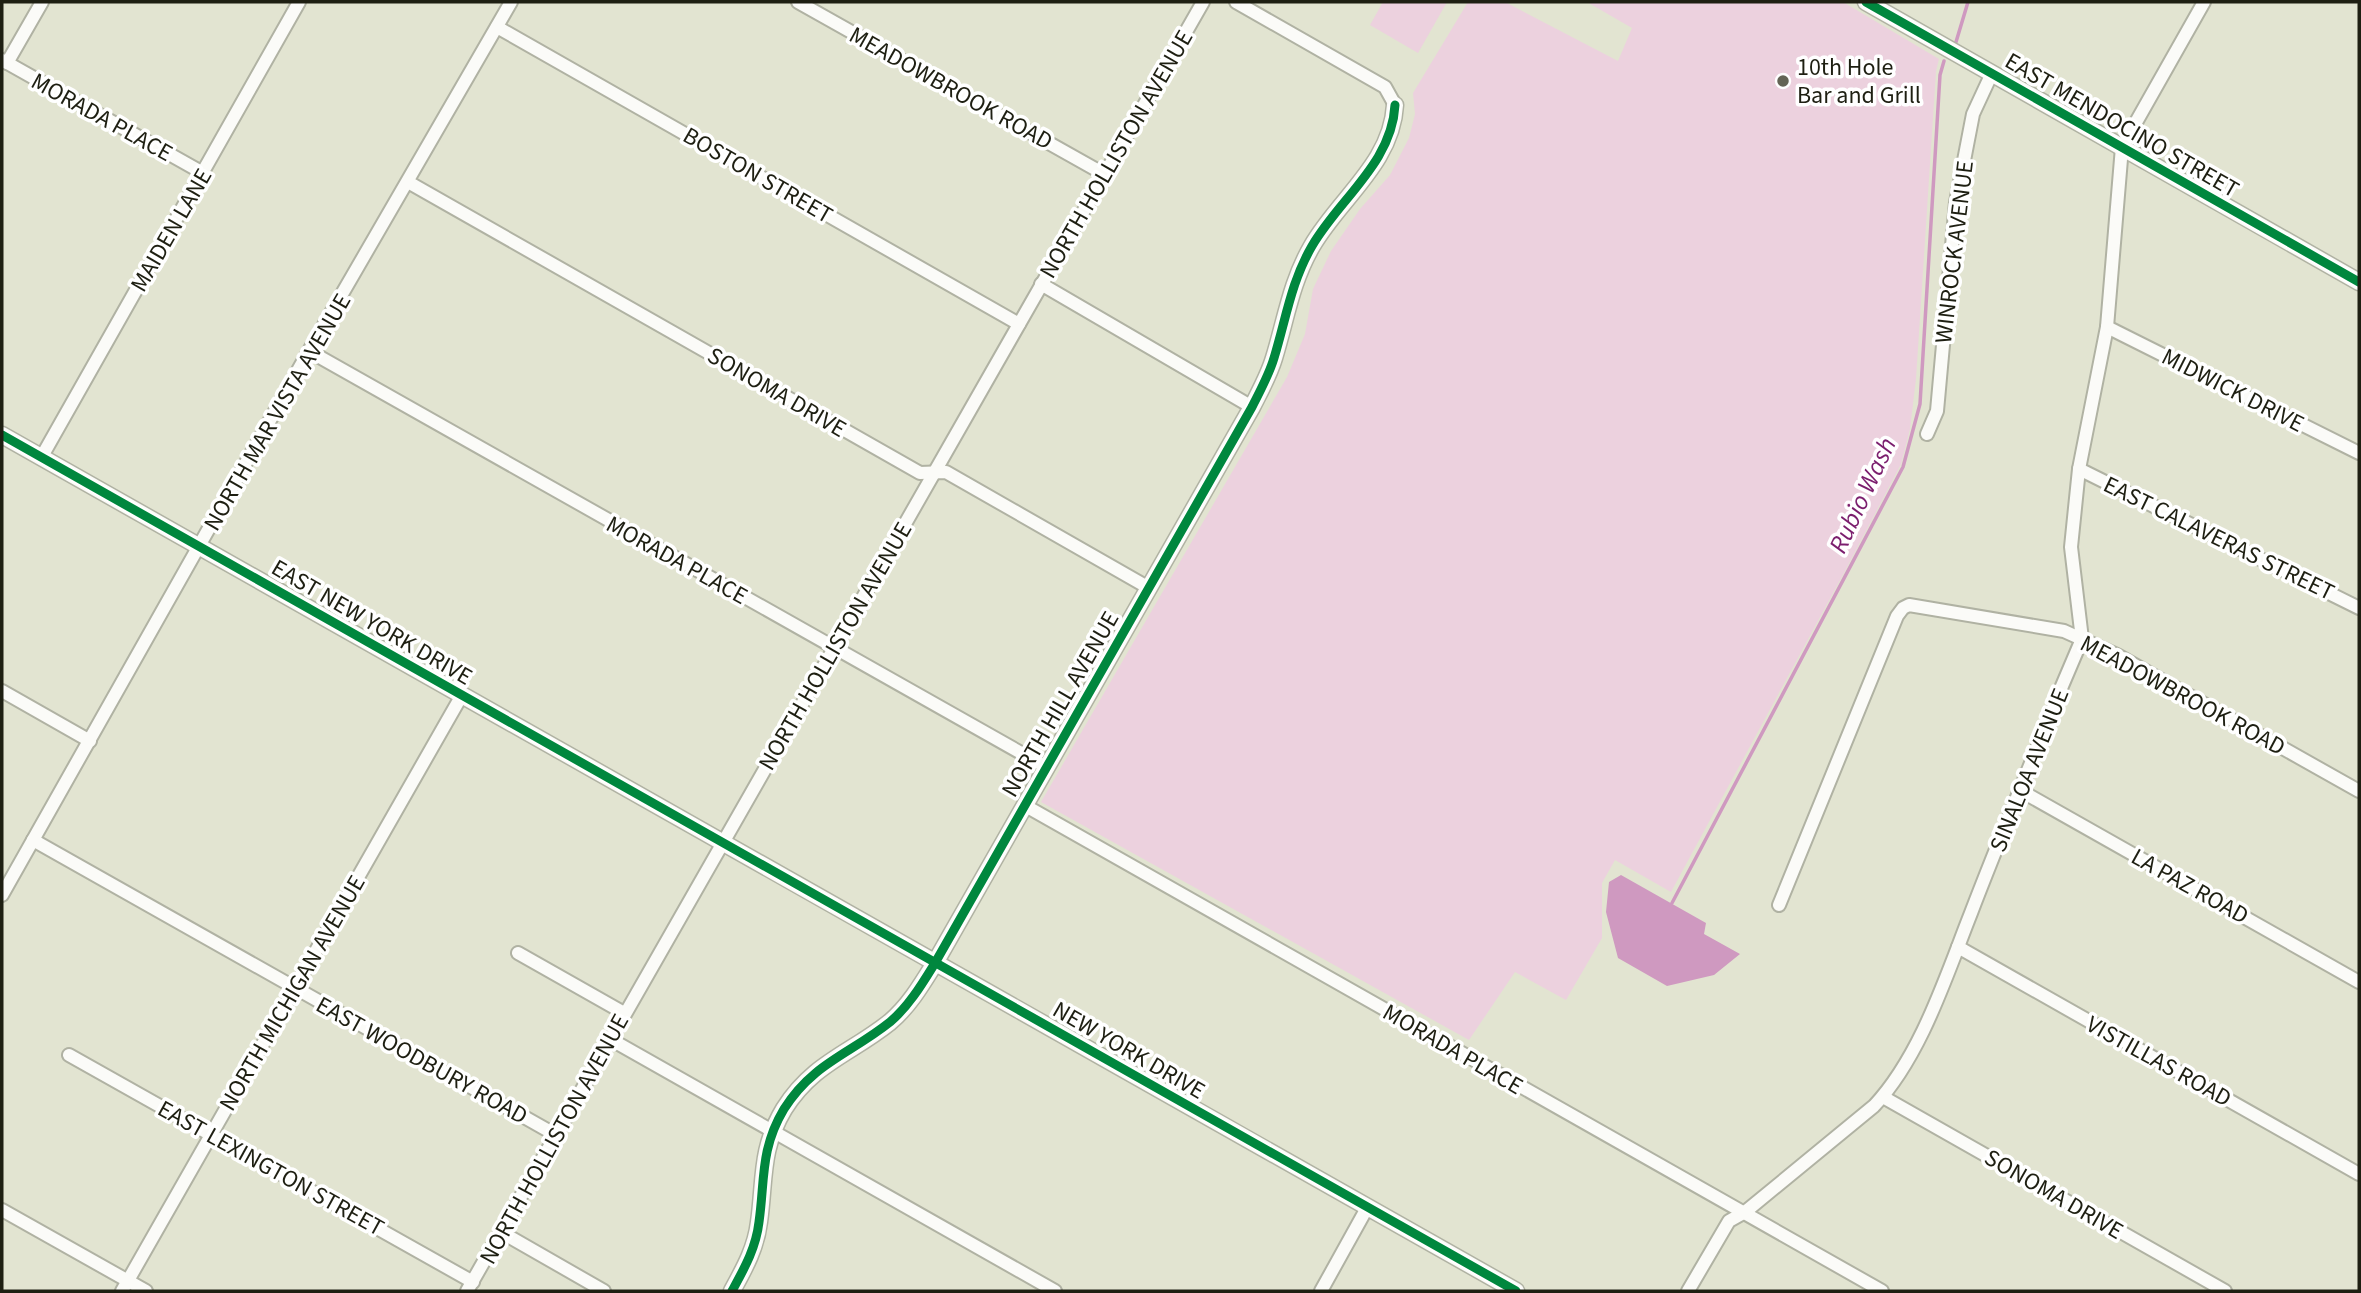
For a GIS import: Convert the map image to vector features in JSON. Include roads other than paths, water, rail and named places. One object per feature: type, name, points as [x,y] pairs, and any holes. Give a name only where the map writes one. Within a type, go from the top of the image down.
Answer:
[{"type":"street","points":[[4,61],[43,2]]},
{"type":"street","name":"MAIDEN LANE","points":[[41,458],[299,2]]},
{"type":"street","name":"NORTH MAR VISTA AVENUE","points":[[2,895],[309,351],[511,2]]},
{"type":"street","name":"MEADOWBROOK ROAD","points":[[798,2],[1104,174]]},
{"type":"street","name":"NORTH HOLLISTON AVENUE","points":[[470,1287],[1203,2]]},
{"type":"street","points":[[1236,2],[1385,87],[1395,105]]},
{"type":"street","name":"EAST MENDOCINO STREET","points":[[1866,2],[2359,282]]},
{"type":"street","points":[[2123,147],[2204,2]]},
{"type":"street","name":"BOSTON STREET","points":[[497,27],[1019,324]]},
{"type":"street","name":"MORADA PLACE","points":[[4,61],[203,173]]},
{"type":"street","name":"WINROCK AVENUE","points":[[1927,434],[1937,411],[1956,202],[1973,114],[1992,73]]},
{"type":"street","name":"NORTH HILL AVENUE","points":[[732,1291],[754,1244],[759,1222],[762,1176],[773,1132],[783,1111],[804,1082],[834,1058],[866,1039],[904,1008],[935,963],[1252,407],[1273,359],[1286,308],[1301,266],[1324,227],[1379,157],[1391,134],[1395,105]]},
{"type":"street","name":"SINALOA AVENUE","points":[[1688,1291],[1730,1221],[1745,1213],[1883,1097],[1916,1042],[1958,947],[2082,639],[2071,547],[2079,469],[2107,327],[2123,147]]},
{"type":"street","name":"SONOMA DRIVE","points":[[408,182],[920,473],[946,472],[1149,588]]},
{"type":"street","points":[[1041,284],[1252,407]]},
{"type":"street","name":"MIDWICK DRIVE","points":[[2107,327],[2359,453]]},
{"type":"street","name":"MORADA PLACE","points":[[309,351],[1045,767]]},
{"type":"street","name":"EAST NEW YORK DRIVE","points":[[2,435],[723,842]]},
{"type":"street","name":"EAST CALAVERAS STREET","points":[[2079,469],[2359,608]]},
{"type":"street","name":"MEADOWBROOK ROAD","points":[[1779,905],[1891,628],[1903,608],[1909,604],[2064,631],[2117,655],[2359,791]]},
{"type":"street","points":[[2,691],[90,741]]},
{"type":"street","name":"NORTH MICHIGAN AVENUE","points":[[125,1286],[462,695]]},
{"type":"street","name":"LA PAZ ROAD","points":[[2021,791],[2359,982]]},
{"type":"street","name":"MORADA PLACE","points":[[1024,805],[1882,1291]]},
{"type":"street","name":"EAST WOODBURY ROAD","points":[[33,840],[556,1135]]},
{"type":"street","name":"NEW YORK DRIVE","points":[[723,842],[1516,1291]]},
{"type":"street","name":"VISTILLAS ROAD","points":[[1958,947],[2359,1174]]},
{"type":"street","points":[[518,953],[624,1013]]},
{"type":"street","points":[[610,1039],[1055,1291]]},
{"type":"street","name":"EAST LEXINGTON STREET","points":[[69,1055],[212,1135],[470,1287]]},
{"type":"street","name":"SONOMA DRIVE","points":[[1883,1097],[2225,1291]]},
{"type":"street","points":[[1321,1291],[1367,1208]]},
{"type":"street","points":[[2,1210],[125,1286],[146,1291]]},
{"type":"street","points":[[501,1232],[604,1291]]},
{"type":"waterway","name":"Rubio Wash","points":[[1956,42],[1968,2]]},
{"type":"waterway","name":"Rubio Wash","points":[[1672,903],[1903,467],[1920,404],[1940,75],[1944,61]]},
{"type":"place","name":"10th Hole Bar and Grill","points":[[1783,81]]}]
